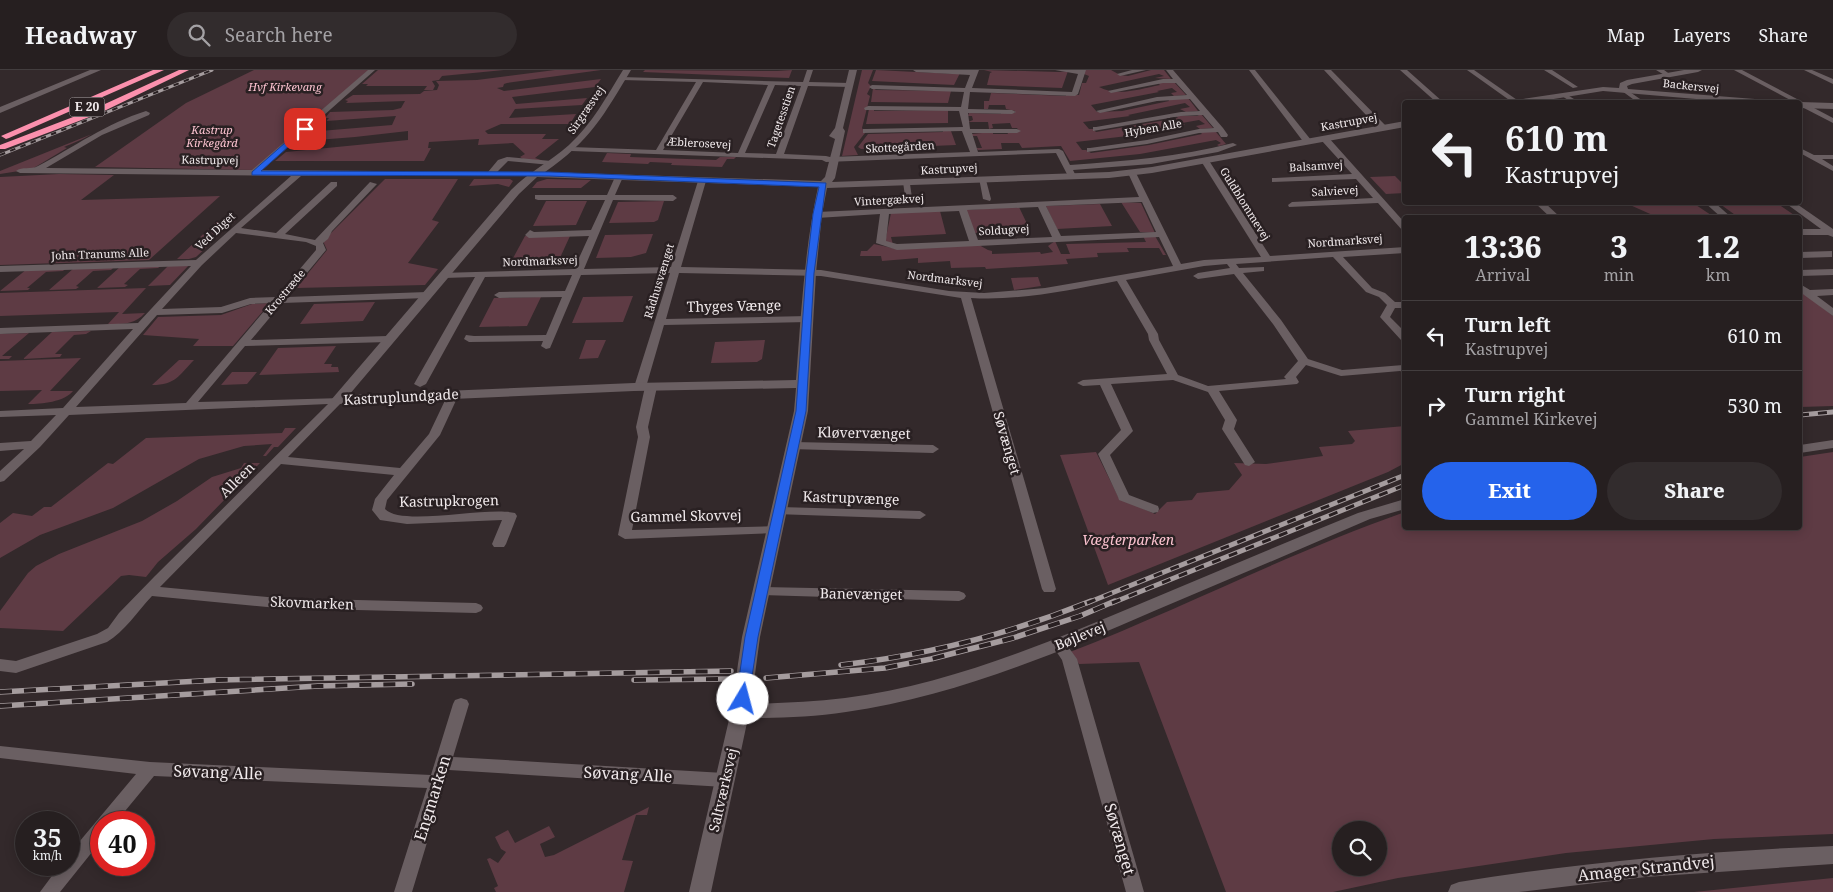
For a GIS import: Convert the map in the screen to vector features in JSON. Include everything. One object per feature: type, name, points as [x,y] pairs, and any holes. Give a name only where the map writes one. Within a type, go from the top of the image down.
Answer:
[{"type":"highway","name":"E 20","points":[[1,144],[160,70]]},
{"type":"highway","name":"E 20","points":[[1,144],[173,70]]},
{"type":"highway","points":[[1,144],[91,113],[185,70]]},
{"type":"highway","points":[[0,134],[116,89]]},
{"type":"street","points":[[0,109],[92,70]]},
{"type":"street","points":[[0,109],[97,70]]},
{"type":"street","points":[[254,173],[372,70]]},
{"type":"street","name":"Sirgræsvej","points":[[533,174],[571,149],[580,140],[627,70]]},
{"type":"street","name":"Tagetesstien","points":[[780,157],[810,70]]},
{"type":"street","name":"Saltværksvej","points":[[700,892],[740,711],[751,637],[763,592],[801,411],[810,273],[817,215],[823,185],[822,178],[841,131],[839,128],[853,70]]},
{"type":"street","points":[[916,70],[975,72],[963,110],[966,130],[975,154]]},
{"type":"street","points":[[872,87],[1075,94],[1082,71],[1058,70]]},
{"type":"street","points":[[1120,74],[1143,70]]},
{"type":"street","points":[[1169,70],[1233,145],[1246,153]]},
{"type":"street","points":[[1252,70],[1308,142]]},
{"type":"street","points":[[1327,70],[1383,128]]},
{"type":"street","points":[[1403,70],[1438,100]]},
{"type":"street","points":[[1470,70],[1513,100]]},
{"type":"street","points":[[1547,70],[1575,87]]},
{"type":"street","points":[[1659,70],[1668,75]]},
{"type":"street","points":[[1624,90],[1623,85],[1630,82],[1698,70]]},
{"type":"street","points":[[1737,70],[1793,100]]},
{"type":"street","points":[[1808,70],[1833,82]]},
{"type":"street","points":[[622,78],[850,86]]},
{"type":"street","points":[[658,152],[700,81]]},
{"type":"street","points":[[1111,92],[1163,81],[1178,81]]},
{"type":"street","points":[[740,156],[772,83]]},
{"type":"street","points":[[1535,100],[1597,89],[1624,90],[1638,100]]},
{"type":"street","name":"Backersvej","points":[[1624,90],[1709,100]]},
{"type":"street","points":[[1564,95],[1572,100]]},
{"type":"street","name":"Hyben Alle","points":[[1100,111],[1157,100],[1192,97]]},
{"type":"street","points":[[1802,104],[1833,106]]},
{"type":"street","points":[[1802,105],[1833,121]]},
{"type":"street","points":[[868,108],[1012,112]]},
{"type":"street","name":"Hyben Alle","points":[[1096,129],[1181,114],[1206,112]]},
{"type":"street","points":[[37,170],[99,133],[146,113]]},
{"type":"street","name":"Kastrupvej","points":[[1070,172],[1132,173],[1402,125]]},
{"type":"street","name":"Skottegården","points":[[866,131],[1017,130]]},
{"type":"street","name":"Hyben Alle","points":[[1090,150],[1147,142],[1199,131],[1220,130]]},
{"type":"street","points":[[1325,139],[1402,225]]},
{"type":"street","name":"Kastrupvej","points":[[20,171],[533,174],[702,182],[823,185],[906,184],[982,180],[1070,172],[1151,162],[1218,150],[1233,145]]},
{"type":"street","name":"Æblerosevej","points":[[571,149],[829,160]]},
{"type":"street","name":"Skottegården","points":[[829,160],[1059,151],[1070,172]]},
{"type":"street","points":[[1802,151],[1833,170]]},
{"type":"street","points":[[1802,158],[1833,157]]},
{"type":"street","points":[[490,174],[501,162],[507,159],[551,163]]},
{"type":"street","name":"Guldblommevej","points":[[1206,161],[1267,259]]},
{"type":"street","points":[[1132,173],[1178,267]]},
{"type":"street","name":"Ved Diget","points":[[0,478],[36,444],[200,263],[234,230],[298,174]]},
{"type":"street","name":"Alleen","points":[[0,665],[16,667],[102,638],[113,632],[148,591],[338,400],[504,204],[533,174]]},
{"type":"street","name":"Balsamvej","points":[[1275,180],[1358,176]]},
{"type":"street","points":[[470,337],[469,339],[548,342],[619,177]]},
{"type":"street","points":[[982,180],[988,199]]},
{"type":"street","name":"Rådhusvænget","points":[[645,387],[660,322],[702,182]]},
{"type":"street","points":[[278,236],[334,184]]},
{"type":"street","points":[[234,230],[317,243],[325,237],[328,230],[373,184]]},
{"type":"street","points":[[906,184],[910,203]]},
{"type":"street","points":[[538,197],[672,198]]},
{"type":"street","name":"Vintergækvej","points":[[817,215],[1144,199]]},
{"type":"street","name":"Salvievej","points":[[1292,205],[1380,200]]},
{"type":"street","points":[[1041,204],[1057,238]]},
{"type":"street","points":[[1542,205],[1553,215]]},
{"type":"street","points":[[1712,205],[1724,215]]},
{"type":"street","points":[[1792,205],[1832,232]]},
{"type":"street","points":[[962,207],[974,243]]},
{"type":"street","name":"Soldugvej","points":[[885,212],[881,243],[897,247],[1161,234]]},
{"type":"street","points":[[530,232],[529,235],[595,233]]},
{"type":"street","points":[[1802,232],[1832,232]]},
{"type":"street","name":"Krostræde","points":[[189,406],[321,250],[317,243]]},
{"type":"street","name":"Nordmarksvej","points":[[444,275],[747,270],[810,273],[965,296],[1022,294],[1178,267],[1229,261],[1402,250]]},
{"type":"street","points":[[1335,254],[1369,290],[1382,295],[1392,305],[1402,305]]},
{"type":"street","points":[[1802,255],[1832,254]]},
{"type":"street","points":[[1229,261],[1277,322],[1304,361],[1341,373],[1402,368]]},
{"type":"street","name":"John Tranums Alle","points":[[0,269],[200,263]]},
{"type":"street","points":[[1198,276],[1262,269]]},
{"type":"street","points":[[1802,273],[1833,272]]},
{"type":"street","points":[[420,384],[447,334],[455,325],[481,275]]},
{"type":"street","points":[[1120,278],[1153,334],[1154,340],[1174,377]]},
{"type":"street","points":[[1804,290],[1833,292]]},
{"type":"street","points":[[1804,290],[1833,313]]},
{"type":"street","points":[[499,295],[569,294]]},
{"type":"street","points":[[154,312],[222,310],[250,301],[427,295]]},
{"type":"street","name":"Søvænget","points":[[965,296],[1050,589]]},
{"type":"street","points":[[1392,305],[1385,317],[1402,335]]},
{"type":"street","name":"Thyges Vænge","points":[[660,322],[808,319]]},
{"type":"street","points":[[0,331],[142,326]]},
{"type":"street","points":[[242,344],[388,339]]},
{"type":"street","points":[[1083,383],[1174,377],[1207,389],[1212,389],[1293,382],[1290,377],[1304,361]]},
{"type":"street","points":[[1104,382],[1127,431],[1104,454],[1124,497],[1153,508]]},
{"type":"street","name":"Kastruplundgade","points":[[0,414],[453,394],[645,387],[803,384]]},
{"type":"street","name":"Gammel Skovvej","points":[[645,387],[643,433],[625,535],[776,529]]},
{"type":"street","points":[[1212,389],[1231,420],[1228,429],[1249,462]]},
{"type":"street","name":"Kastrupkrogen","points":[[453,394],[434,435],[381,499],[378,510],[394,520],[510,516],[499,544]]},
{"type":"street","points":[[0,447],[36,444]]},
{"type":"street","points":[[1802,449],[1833,444]]},
{"type":"street","name":"Kløvervænget","points":[[794,446],[933,449]]},
{"type":"street","points":[[278,460],[403,472]]},
{"type":"street","name":"Bøjlevej","points":[[740,711],[781,713],[869,702],[955,681],[1059,645],[1364,516],[1402,505]]},
{"type":"street","name":"Kastrupvænge","points":[[780,511],[920,515]]},
{"type":"street","name":"Skovmarken","points":[[148,591],[278,603],[476,608]]},
{"type":"street","name":"Banevænget","points":[[763,592],[959,596]]},
{"type":"street","name":"Søvænget","points":[[1059,645],[1069,659],[1135,892]]},
{"type":"street","name":"Engmarken","points":[[402,892],[461,704]]},
{"type":"street","name":"Søvang Alle","points":[[0,752],[150,769],[437,782]]},
{"type":"street","name":"Søvang Alle","points":[[442,763],[724,780]]},
{"type":"street","points":[[115,811],[150,769]]},
{"type":"street","points":[[49,892],[90,842]]},
{"type":"street","name":"Amager Strandvej","points":[[1459,892],[1512,883],[1722,860],[1833,855]]},
{"type":"green space","name":"Kastrup Kirkegård","points":[[254,70],[369,70],[253,170],[95,167],[186,103]]},
{"type":"green space","points":[[378,70],[504,70],[442,76],[439,80],[432,81],[435,86],[433,90],[424,90],[427,86],[366,86],[368,84],[362,84]]},
{"type":"green space","points":[[555,70],[601,70],[507,83],[503,87],[497,88],[504,91],[601,79],[595,87],[512,97],[516,104],[587,98],[582,105],[515,109],[509,118],[576,114],[570,124],[501,124],[485,131],[488,134],[546,134],[542,139],[559,139],[535,158],[544,161],[523,159],[520,157],[525,154],[513,143],[478,145],[479,139],[429,142],[428,148],[431,148],[424,161],[275,161],[286,152],[408,140],[408,131],[304,141],[306,137],[302,137],[308,132],[392,125],[396,116],[326,121],[329,118],[325,118],[330,112],[393,110],[401,108],[405,101],[346,103],[348,101],[345,100],[353,95],[420,94],[424,91],[437,90],[439,85],[436,81],[477,80]]},
{"type":"green space","points":[[645,70],[792,70],[789,78],[643,72]]},
{"type":"green space","points":[[862,70],[873,70],[868,83],[871,86],[867,94],[870,96],[862,128],[865,133],[854,147],[858,155],[842,156]]},
{"type":"green space","points":[[876,70],[960,73],[954,85],[872,81]]},
{"type":"green space","points":[[984,70],[1068,71],[1062,88],[987,85],[990,73],[992,72]]},
{"type":"green space","points":[[1085,70],[1111,70],[1120,75],[1128,76],[1151,70],[1164,70],[1171,79],[1155,78],[1164,76],[1159,74],[1099,87],[1121,92],[1160,85],[1158,83],[1174,82],[1186,95],[1174,96],[1171,93],[1177,92],[1172,88],[1091,105],[1097,112],[1122,111],[1169,101],[1168,99],[1188,98],[1198,111],[1186,112],[1180,109],[1190,107],[1185,103],[1128,115],[1130,116],[1083,122],[1089,129],[1093,129],[1096,132],[1178,118],[1176,116],[1197,116],[1201,114],[1213,128],[1200,129],[1196,126],[1205,124],[1199,120],[1182,123],[1185,125],[1134,134],[1136,135],[1076,142],[1082,150],[1091,153],[1149,145],[1202,134],[1200,132],[1216,132],[1226,144],[1219,146],[1217,145],[1221,143],[1216,140],[1140,154],[1070,161],[1061,146],[1022,148],[1019,143],[1001,143],[1002,149],[978,150],[976,148],[982,148],[977,136],[971,136],[971,134],[993,132],[993,134],[1008,134],[1007,132],[1019,131],[1017,128],[1012,128],[1010,123],[992,124],[993,128],[989,129],[988,122],[968,122],[973,120],[972,116],[968,116],[969,113],[1015,113],[1015,111],[1006,109],[1005,105],[989,105],[988,109],[984,109],[984,101],[989,101],[991,93],[1079,95],[1082,83],[1086,83],[1089,76],[1084,74]]},
{"type":"green space","points":[[873,88],[876,90],[951,91],[948,103],[871,102]]},
{"type":"green space","points":[[869,109],[874,109],[874,111],[948,110],[948,123],[866,124]]},
{"type":"green space","points":[[951,131],[956,145],[861,149],[858,147],[868,134]]},
{"type":"green space","points":[[92,134],[64,147],[67,148],[32,169],[0,174],[0,171]]},
{"type":"green space","points":[[607,153],[631,154],[630,157],[716,160],[720,157],[736,157],[734,159],[727,159],[722,167],[671,165],[672,163],[650,162],[648,164],[602,162]]},
{"type":"green space","points":[[59,174],[114,175],[81,200],[220,196],[149,260],[0,265],[0,177]]},
{"type":"green space","points":[[1395,176],[1402,183],[1402,193],[1386,194],[1370,177]]},
{"type":"green space","points":[[385,179],[458,179],[432,220],[439,222],[408,263],[438,269],[425,285],[296,288],[327,250],[323,241]]},
{"type":"green space","points":[[474,179],[510,179],[513,181],[509,187],[498,184],[469,186]]},
{"type":"green space","points":[[547,179],[591,180],[581,188],[532,188],[537,182]]},
{"type":"green space","points":[[546,201],[587,201],[576,225],[533,226]]},
{"type":"green space","points":[[664,201],[658,220],[654,222],[609,223],[618,202]]},
{"type":"green space","points":[[1121,202],[1141,203],[1155,233],[1140,232]]},
{"type":"green space","points":[[1100,204],[1112,226],[1057,229],[1046,206]]},
{"type":"green space","points":[[1630,205],[1696,205],[1711,215],[1652,215]]},
{"type":"green space","points":[[1721,205],[1779,205],[1794,215],[1735,215]]},
{"type":"green space","points":[[1019,207],[1030,230],[974,233],[966,210]]},
{"type":"green space","points":[[940,211],[946,234],[891,237],[893,245],[885,242],[891,213]]},
{"type":"green space","points":[[236,220],[196,257],[177,259],[217,221]]},
{"type":"green space","points":[[653,234],[646,253],[631,257],[596,258],[605,235]]},
{"type":"green space","points":[[525,236],[570,236],[559,260],[514,261],[512,260]]},
{"type":"green space","points":[[1143,236],[1155,236],[1166,255],[1163,255],[1159,248],[1127,248],[1129,252],[1097,253],[1098,257],[1066,259],[1068,264],[986,269],[985,267],[951,268],[950,261],[918,263],[918,258],[882,261],[881,256],[860,256],[861,251],[867,251],[874,244],[897,249],[979,245],[992,251],[992,254],[1040,252],[1041,254],[1053,252],[1048,246],[1055,241],[1061,254],[1070,254],[1066,244],[1146,242]]},
{"type":"green space","points":[[190,264],[170,285],[148,286],[169,265]]},
{"type":"green space","points":[[162,265],[158,268],[140,269],[124,284],[128,285],[125,287],[97,288],[121,266]]},
{"type":"green space","points":[[114,267],[111,270],[93,271],[76,286],[79,287],[76,289],[49,290],[74,268]]},
{"type":"green space","points":[[66,268],[63,271],[46,272],[27,288],[30,288],[28,290],[0,291],[27,269]]},
{"type":"green space","points":[[1038,277],[1041,286],[1014,290],[1011,278]]},
{"type":"green space","points":[[146,288],[122,314],[145,313],[137,320],[128,323],[108,324],[119,312],[0,316],[0,293]]},
{"type":"green space","points":[[1802,292],[1833,316],[1833,406],[1802,407]]},
{"type":"green space","points":[[633,296],[623,322],[572,323],[583,297]]},
{"type":"green space","points":[[541,297],[527,326],[479,327],[494,298]]},
{"type":"green space","points":[[375,302],[363,321],[300,324],[314,304]]},
{"type":"green space","points":[[270,303],[233,346],[193,346],[199,339],[143,335],[158,317],[221,315],[252,304]]},
{"type":"green space","points":[[91,331],[86,334],[74,335],[55,354],[62,354],[60,357],[23,359],[52,332]]},
{"type":"green space","points":[[29,333],[2,356],[12,356],[9,359],[0,359],[0,334]]},
{"type":"green space","points":[[586,340],[606,340],[598,358],[579,359]]},
{"type":"green space","points":[[765,340],[762,359],[757,362],[711,363],[715,342]]},
{"type":"green space","points":[[336,346],[324,364],[332,364],[331,367],[338,367],[339,372],[259,375],[278,348]]},
{"type":"green space","points":[[81,358],[50,391],[73,391],[64,398],[46,403],[28,404],[42,390],[0,391],[0,361]]},
{"type":"green space","points":[[179,360],[194,360],[172,381],[160,385],[152,385]]},
{"type":"green space","points":[[232,372],[257,372],[247,384],[221,385]]},
{"type":"green space","name":"Vægterparken","points":[[1402,426],[1402,465],[1388,472],[1108,585],[1060,455],[1096,452],[1119,498],[1155,514],[1167,502],[1192,500],[1197,493],[1229,490],[1242,475],[1234,463],[1266,464],[1323,456],[1319,447],[1352,444],[1355,441],[1348,431]]},
{"type":"green space","points":[[285,428],[296,428],[278,447],[274,447],[266,456],[263,456],[272,444],[244,446],[199,459],[113,508],[40,535],[0,558],[0,523],[13,513],[32,516],[44,507],[51,507],[108,463],[113,464],[146,438],[282,433]]},
{"type":"green space","points":[[1833,452],[1833,834],[1714,839],[1566,853],[1398,878],[1333,892],[1226,892],[1139,662],[1079,664],[1070,652],[1320,545],[1402,513],[1402,530],[1802,530],[1802,457]]},
{"type":"green space","points":[[244,463],[260,463],[196,529],[158,562],[146,577],[121,576],[63,631],[0,628],[0,611],[28,573],[36,566],[59,554],[142,521],[177,501],[212,477],[241,468]]},
{"type":"green space","points":[[649,807],[647,815],[636,815],[622,860],[633,861],[624,892],[496,892],[494,888],[498,886],[487,859],[490,858],[498,863],[506,852],[501,849],[495,837],[508,830],[515,843],[549,826],[555,837],[540,844],[545,857],[554,855]]},
{"type":"green space","points":[[1833,878],[1833,892],[1694,892]]},
{"type":"railway","points":[[0,155],[212,70]]},
{"type":"railway","points":[[1802,415],[1833,412]]},
{"type":"railway","points":[[1087,603],[1402,476]]},
{"type":"railway","points":[[1112,603],[1402,486]]},
{"type":"railway","points":[[841,665],[873,661],[968,642],[1030,624],[1091,601]]},
{"type":"railway","points":[[766,678],[885,668],[931,659],[1013,638],[1080,616],[1115,601]]},
{"type":"railway","points":[[0,692],[218,680],[731,671]]},
{"type":"railway","points":[[634,680],[729,679]]},
{"type":"railway","points":[[0,706],[318,686],[412,684]]},
{"type":"route","points":[[305,129],[254,173],[549,174],[702,182],[823,185],[819,198],[810,273],[801,411],[763,592],[751,637],[743,699]]},
{"type":"park label","name":"Hvf Kirkevang","points":[[285,87]]}]
